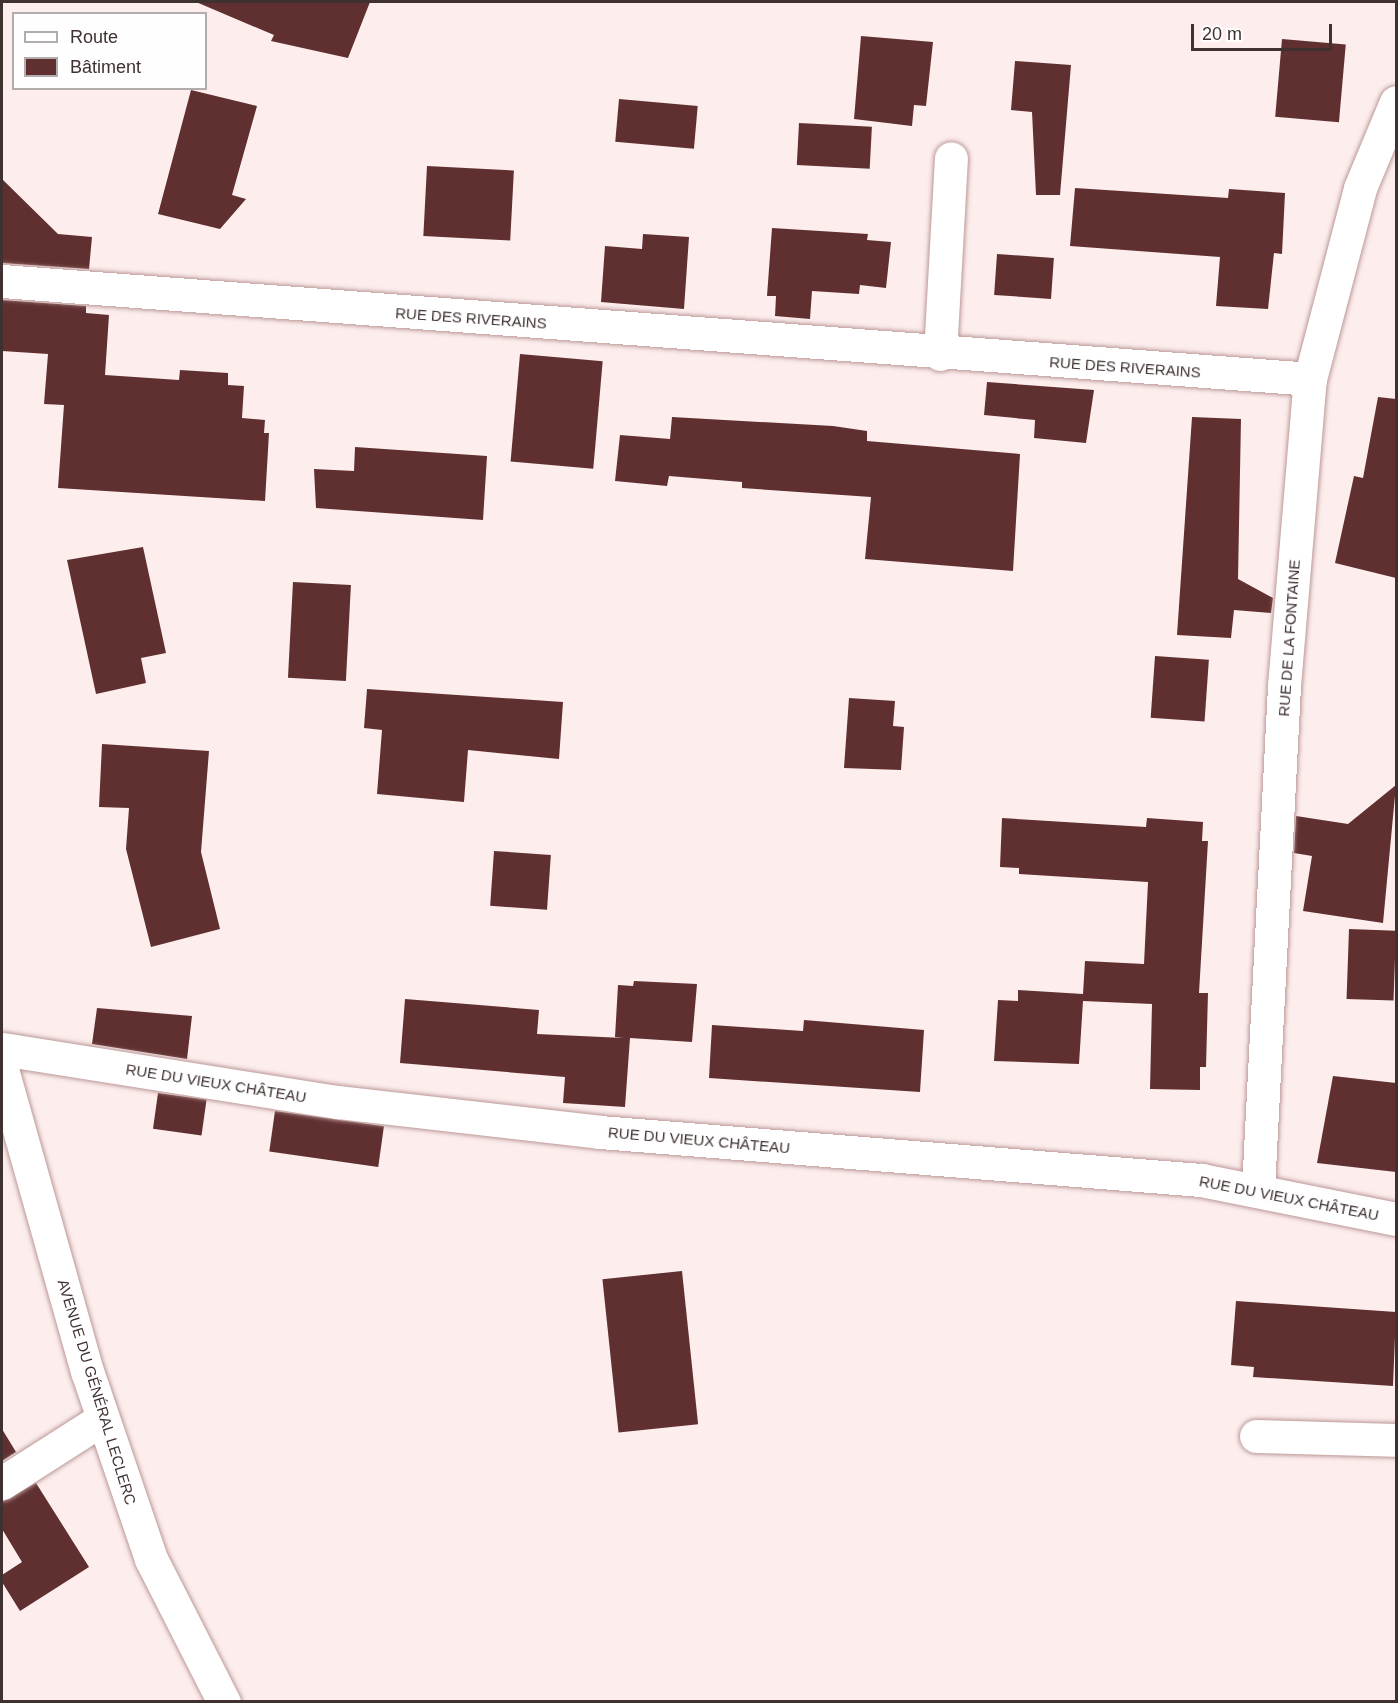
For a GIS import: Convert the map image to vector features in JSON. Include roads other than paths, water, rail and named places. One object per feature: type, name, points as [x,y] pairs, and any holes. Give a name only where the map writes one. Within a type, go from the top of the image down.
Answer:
[{"type":"street","name":"RUE DE LA FONTAINE","points":[[1258,1189],[1284,686],[1310,379],[1360,188],[1396,102]]},
{"type":"street","points":[[940,354],[951,158]]},
{"type":"street","name":"RUE DES RIVERAINS","points":[[2,281],[940,354],[1310,379]]},
{"type":"street","name":"RUE DU VIEUX CHÂTEAU","points":[[2,1049],[338,1102],[600,1132],[1201,1180],[1258,1189],[1396,1219]]},
{"type":"street","name":"AVENUE DU GÉNÉRAL LECLERC","points":[[2,1069],[102,1419],[151,1559],[224,1701]]},
{"type":"street","points":[[2,1483],[102,1419]]},
{"type":"street","points":[[1256,1436],[1396,1440]]}]
